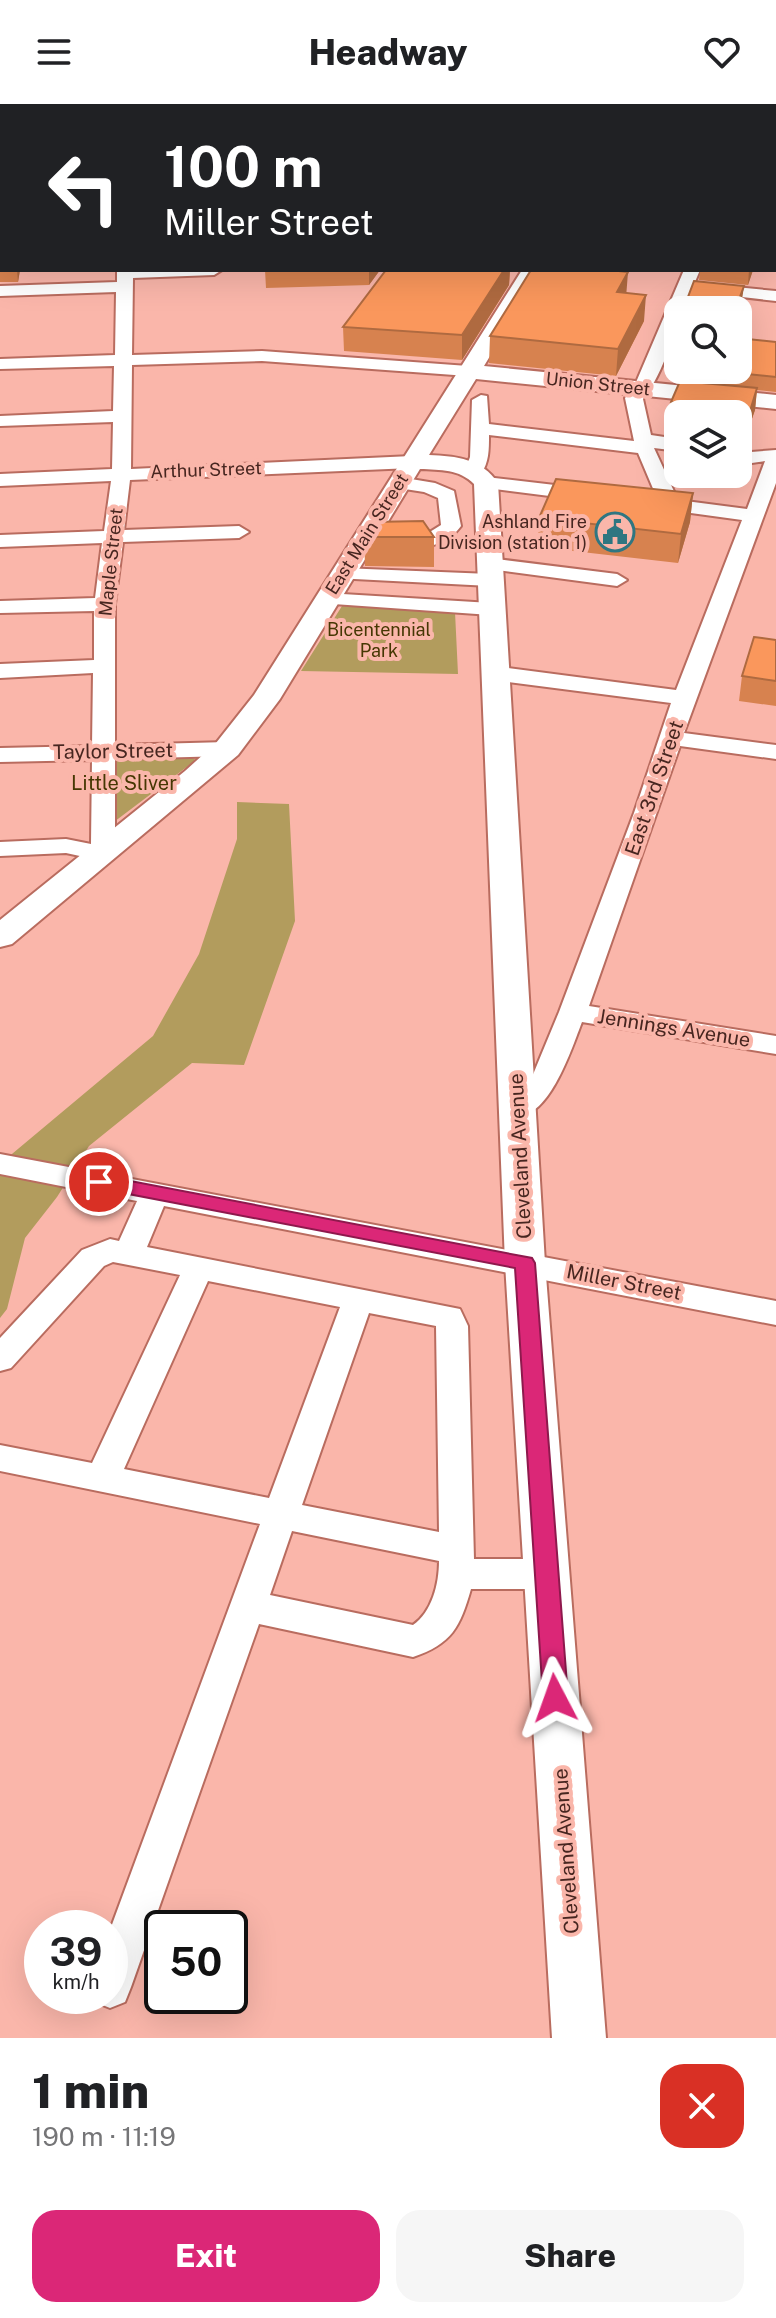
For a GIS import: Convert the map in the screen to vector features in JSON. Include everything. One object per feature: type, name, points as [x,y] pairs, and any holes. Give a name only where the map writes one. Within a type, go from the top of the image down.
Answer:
[{"type":"main road","name":"East Main Street","points":[[0,937],[178,793],[227,749],[266,699],[531,272]]},
{"type":"main road","name":"Union Street","points":[[468,371],[776,402]]},
{"type":"main road","points":[[405,472],[460,465],[480,476]]},
{"type":"main road","name":"Cleveland Avenue","points":[[480,476],[490,584],[525,1263],[579,2038]]},
{"type":"street","points":[[0,291],[184,272]]},
{"type":"street","points":[[682,296],[691,272]]},
{"type":"street","name":"Maple Street","points":[[103,854],[105,604],[121,473],[125,276]]},
{"type":"street","points":[[684,287],[776,296]]},
{"type":"street","points":[[664,349],[634,398],[646,449],[670,505]]},
{"type":"street","points":[[0,364],[330,353],[468,371]]},
{"type":"street","points":[[684,393],[688,384]]},
{"type":"street","name":"Cleveland Avenue","points":[[480,476],[481,400]]},
{"type":"street","points":[[0,421],[122,416]]},
{"type":"street","points":[[481,429],[646,449],[664,447]]},
{"type":"street","points":[[646,449],[664,456]]},
{"type":"street","points":[[752,456],[776,457]]},
{"type":"street","name":"East 3rd Street","points":[[518,1109],[544,1081],[573,1012],[684,698],[776,457]]},
{"type":"street","name":"Arthur Street","points":[[0,480],[121,473],[405,472],[447,495],[451,526],[440,536],[413,542],[363,539]]},
{"type":"street","points":[[480,476],[609,498]]},
{"type":"street","points":[[639,502],[754,516]]},
{"type":"street","points":[[0,541],[239,532]]},
{"type":"street","points":[[342,574],[490,584]]},
{"type":"street","points":[[326,599],[490,584],[617,580]]},
{"type":"street","points":[[0,607],[105,604]]},
{"type":"street","points":[[0,671],[104,666]]},
{"type":"street","points":[[493,673],[684,698]]},
{"type":"street","points":[[671,738],[776,752]]},
{"type":"street","name":"Taylor Street","points":[[0,755],[227,749]]},
{"type":"street","points":[[0,849],[66,846],[103,854]]},
{"type":"street","name":"Jennings Avenue","points":[[573,1012],[776,1045]]},
{"type":"street","name":"Miller Street","points":[[0,1164],[776,1313]]},
{"type":"street","points":[[128,1254],[155,1193]]},
{"type":"street","points":[[0,1359],[93,1258],[110,1250],[449,1317],[452,1326],[457,1562],[439,1629],[426,1639],[413,1641],[248,1606]]},
{"type":"street","points":[[102,1479],[199,1267]]},
{"type":"street","points":[[128,1938],[359,1298]]},
{"type":"street","points":[[0,1458],[281,1515],[457,1562],[547,1574]]},
{"type":"green space","name":"Bicentennial Park","points":[[342,606],[455,612],[458,674],[301,671]]},
{"type":"green space","name":"Little Sliver","points":[[186,755],[196,760],[98,834],[99,760]]},
{"type":"green space","points":[[237,802],[289,804],[295,921],[244,1065],[192,1063],[89,1146],[57,1197],[25,1238],[7,1309],[0,1318],[0,1164],[153,1036],[199,954],[237,839]]},
{"type":"building","points":[[384,272],[503,272],[462,335],[343,327]]},
{"type":"building","points":[[530,272],[628,272],[617,292],[646,295],[618,349],[490,336]]},
{"type":"building","points":[[694,281],[744,286],[740,296],[688,296]]},
{"type":"building","points":[[752,339],[776,342],[776,377],[752,375]]},
{"type":"building","points":[[679,384],[757,388],[752,404],[752,400],[672,400]]},
{"type":"building","points":[[556,479],[693,493],[681,534],[539,518]]},
{"type":"building","points":[[423,521],[434,537],[364,537],[373,522]]},
{"type":"building","points":[[754,637],[776,640],[776,681],[742,676]]},
{"type":"place","name":"Ashland Fire Division (station 1)","points":[[615,532]]},
{"type":"route","points":[[99,1182],[525,1263],[555,1698]]}]
